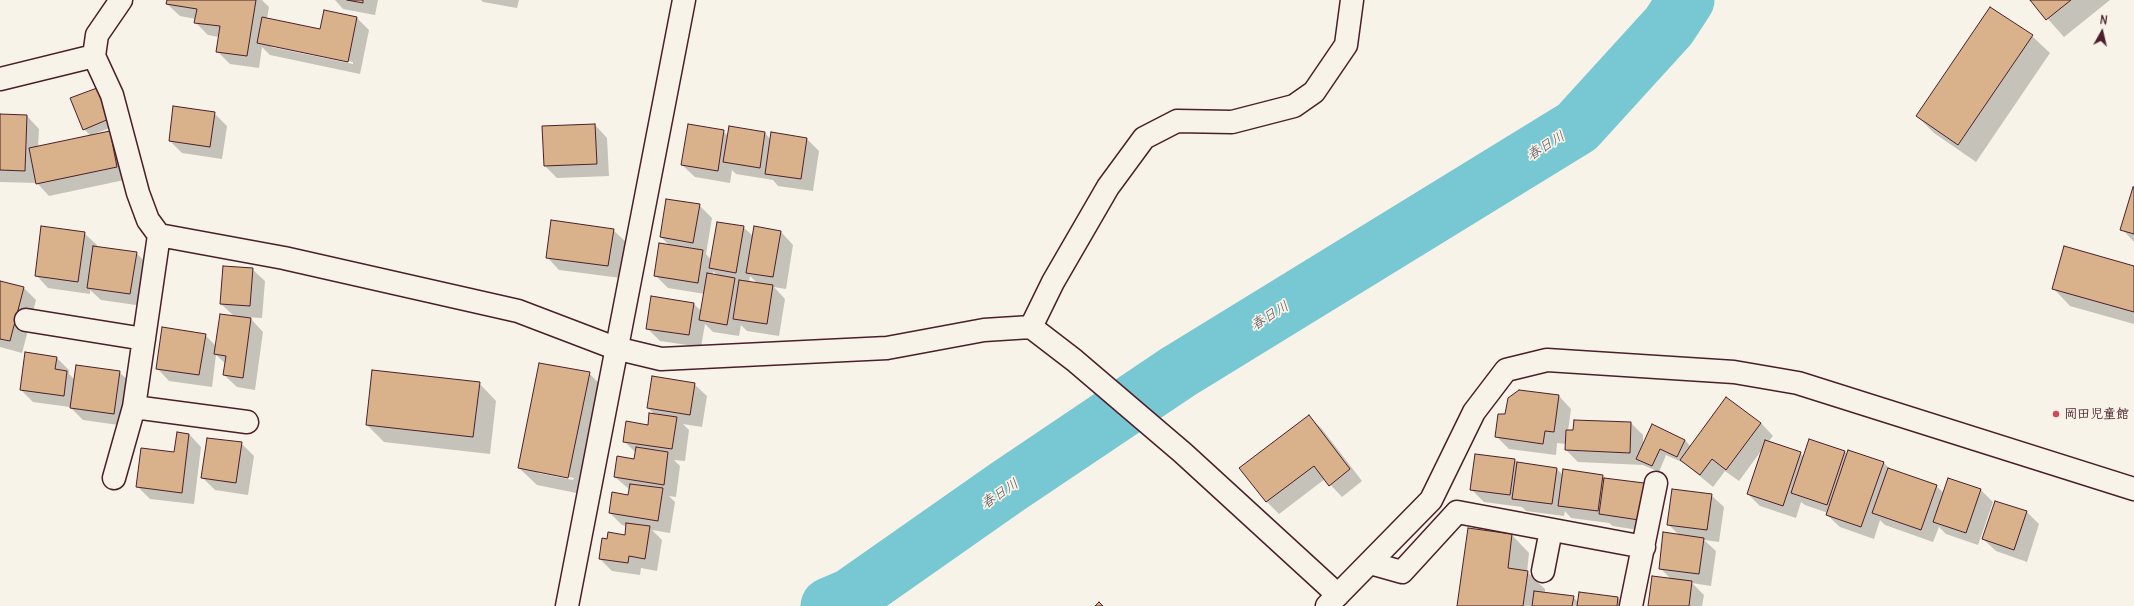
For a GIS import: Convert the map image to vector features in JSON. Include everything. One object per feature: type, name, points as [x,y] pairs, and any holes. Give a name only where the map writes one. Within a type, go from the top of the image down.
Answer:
[{"type":"street","points":[[121,0],[98,35],[94,56],[112,95],[138,193],[148,220],[159,235],[284,258],[518,311],[616,348],[661,359],[887,348],[984,330],[1031,327],[1074,360],[1183,453],[1333,600],[1431,500],[1474,412],[1506,370],[1547,360],[1734,372],[1798,383],[2134,489]]},
{"type":"street","points":[[567,606],[616,348],[650,186],[684,0]]},
{"type":"street","points":[[1031,327],[1053,282],[1108,187],[1144,138],[1177,121],[1232,122],[1294,106],[1314,92],[1346,45],[1352,0]]},
{"type":"street","points":[[0,79],[94,56]]},
{"type":"street","points":[[114,478],[134,407],[159,235]]},
{"type":"street","points":[[26,320],[144,339]]},
{"type":"street","points":[[134,407],[248,422]]},
{"type":"street","points":[[1631,606],[1656,483]]},
{"type":"street","points":[[1370,563],[1402,572],[1457,512],[1644,547]]},
{"type":"street","points":[[1543,571],[1551,530]]},
{"type":"building","points":[[167,0],[256,0],[247,56],[216,52],[220,26],[194,23],[197,9],[166,4]]},
{"type":"building","points":[[347,0],[363,0],[363,3]]},
{"type":"building","points":[[2030,0],[2071,0],[2046,20]]},
{"type":"building","points":[[1990,7],[2033,35],[1958,145],[1916,116]]},
{"type":"building","points":[[324,10],[357,17],[348,62],[257,43],[262,17],[320,29]]},
{"type":"building","points":[[97,88],[109,119],[83,130],[70,98]]},
{"type":"building","points":[[173,106],[215,112],[210,147],[169,141]]},
{"type":"building","points":[[0,114],[27,115],[25,171],[0,170]]},
{"type":"building","points":[[595,124],[597,164],[544,166],[542,126]]},
{"type":"building","points":[[688,124],[724,130],[718,171],[681,165]]},
{"type":"building","points":[[729,126],[765,132],[760,168],[723,162]]},
{"type":"building","points":[[110,131],[117,167],[36,184],[29,148]]},
{"type":"building","points":[[771,132],[807,138],[801,179],[765,174]]},
{"type":"building","points":[[2134,187],[2134,234],[2120,230]]},
{"type":"building","points":[[666,199],[700,204],[693,243],[660,237]]},
{"type":"building","points":[[551,220],[614,229],[608,266],[546,258]]},
{"type":"building","points":[[717,222],[744,226],[736,273],[709,268]]},
{"type":"building","points":[[41,226],[85,232],[78,282],[35,276]]},
{"type":"building","points":[[754,226],[781,231],[773,277],[746,273]]},
{"type":"building","points":[[659,243],[703,250],[698,283],[654,276]]},
{"type":"building","points":[[93,246],[137,252],[130,294],[87,288]]},
{"type":"building","points":[[2064,246],[2134,266],[2134,312],[2052,289]]},
{"type":"building","points":[[223,266],[253,268],[250,306],[220,304]]},
{"type":"building","points":[[707,273],[735,278],[727,325],[699,320]]},
{"type":"building","points":[[739,280],[773,285],[767,324],[733,319]]},
{"type":"building","points":[[0,281],[24,287],[10,341],[0,339]]},
{"type":"building","points":[[651,296],[694,303],[689,335],[646,329]]},
{"type":"building","points":[[220,314],[251,318],[243,378],[223,375],[226,356],[214,354]]},
{"type":"building","points":[[162,327],[206,334],[199,375],[156,369]]},
{"type":"building","points":[[25,352],[57,357],[55,369],[67,371],[64,396],[20,390]]},
{"type":"building","points":[[539,363],[590,372],[568,478],[518,468]]},
{"type":"building","points":[[76,365],[120,371],[114,414],[70,408]]},
{"type":"building","points":[[372,370],[480,382],[473,437],[366,425]]},
{"type":"building","points":[[652,376],[695,383],[690,415],[647,408]]},
{"type":"building","points":[[1519,390],[1559,395],[1554,432],[1545,431],[1543,444],[1495,437],[1498,414],[1505,414],[1508,398]]},
{"type":"building","points":[[1726,397],[1761,423],[1726,470],[1712,459],[1700,475],[1680,460]]},
{"type":"building","points":[[649,413],[677,417],[672,449],[623,442],[626,421],[648,425]]},
{"type":"building","points":[[1309,415],[1350,469],[1329,486],[1314,466],[1266,502],[1239,468]]},
{"type":"building","points":[[1574,420],[1631,422],[1630,453],[1565,450],[1566,430],[1573,430]]},
{"type":"building","points":[[1652,424],[1685,440],[1677,457],[1660,449],[1652,466],[1636,459]]},
{"type":"building","points":[[177,432],[189,434],[182,493],[136,487],[141,448],[174,452]]},
{"type":"building","points":[[207,438],[242,442],[236,483],[201,478]]},
{"type":"building","points":[[1809,439],[1845,451],[1827,505],[1791,493]]},
{"type":"building","points":[[1765,440],[1801,452],[1783,506],[1747,494]]},
{"type":"building","points":[[636,447],[668,452],[664,485],[614,477],[617,456],[634,459]]},
{"type":"building","points":[[1848,450],[1884,462],[1861,527],[1826,515]]},
{"type":"building","points":[[1475,454],[1515,459],[1510,495],[1470,490]]},
{"type":"building","points":[[1517,462],[1557,468],[1552,504],[1512,499]]},
{"type":"building","points":[[1888,468],[1937,485],[1921,530],[1872,513]]},
{"type":"building","points":[[1563,469],[1603,475],[1598,511],[1558,506]]},
{"type":"building","points":[[1604,478],[1644,483],[1639,520],[1599,514]]},
{"type":"building","points":[[1948,478],[1981,489],[1966,533],[1933,522]]},
{"type":"building","points":[[630,484],[663,488],[658,521],[609,513],[612,492],[628,495]]},
{"type":"building","points":[[1672,489],[1712,494],[1707,530],[1667,525]]},
{"type":"building","points":[[1995,501],[2027,511],[2014,550],[1982,539]]},
{"type":"building","points":[[626,523],[650,526],[645,559],[629,556],[628,563],[599,559],[602,538],[607,539],[608,532],[625,535]]},
{"type":"building","points":[[1468,528],[1512,534],[1508,568],[1528,571],[1523,606],[1457,606]]},
{"type":"building","points":[[1663,532],[1704,538],[1699,574],[1659,569]]},
{"type":"building","points":[[1652,576],[1692,581],[1689,606],[1648,606]]},
{"type":"building","points":[[1534,591],[1574,596],[1572,606],[1532,606]]},
{"type":"building","points":[[1579,592],[1618,597],[1617,606],[1577,606]]},
{"type":"building","points":[[1099,602],[1103,606],[1095,606]]},
{"type":"waterway","name":"春日川","points":[[829,606],[850,597],[1007,487],[1178,372],[1577,127],[1669,26],[1686,0]]},
{"type":"place","name":"岡田児童館","points":[[2056,414]]}]
